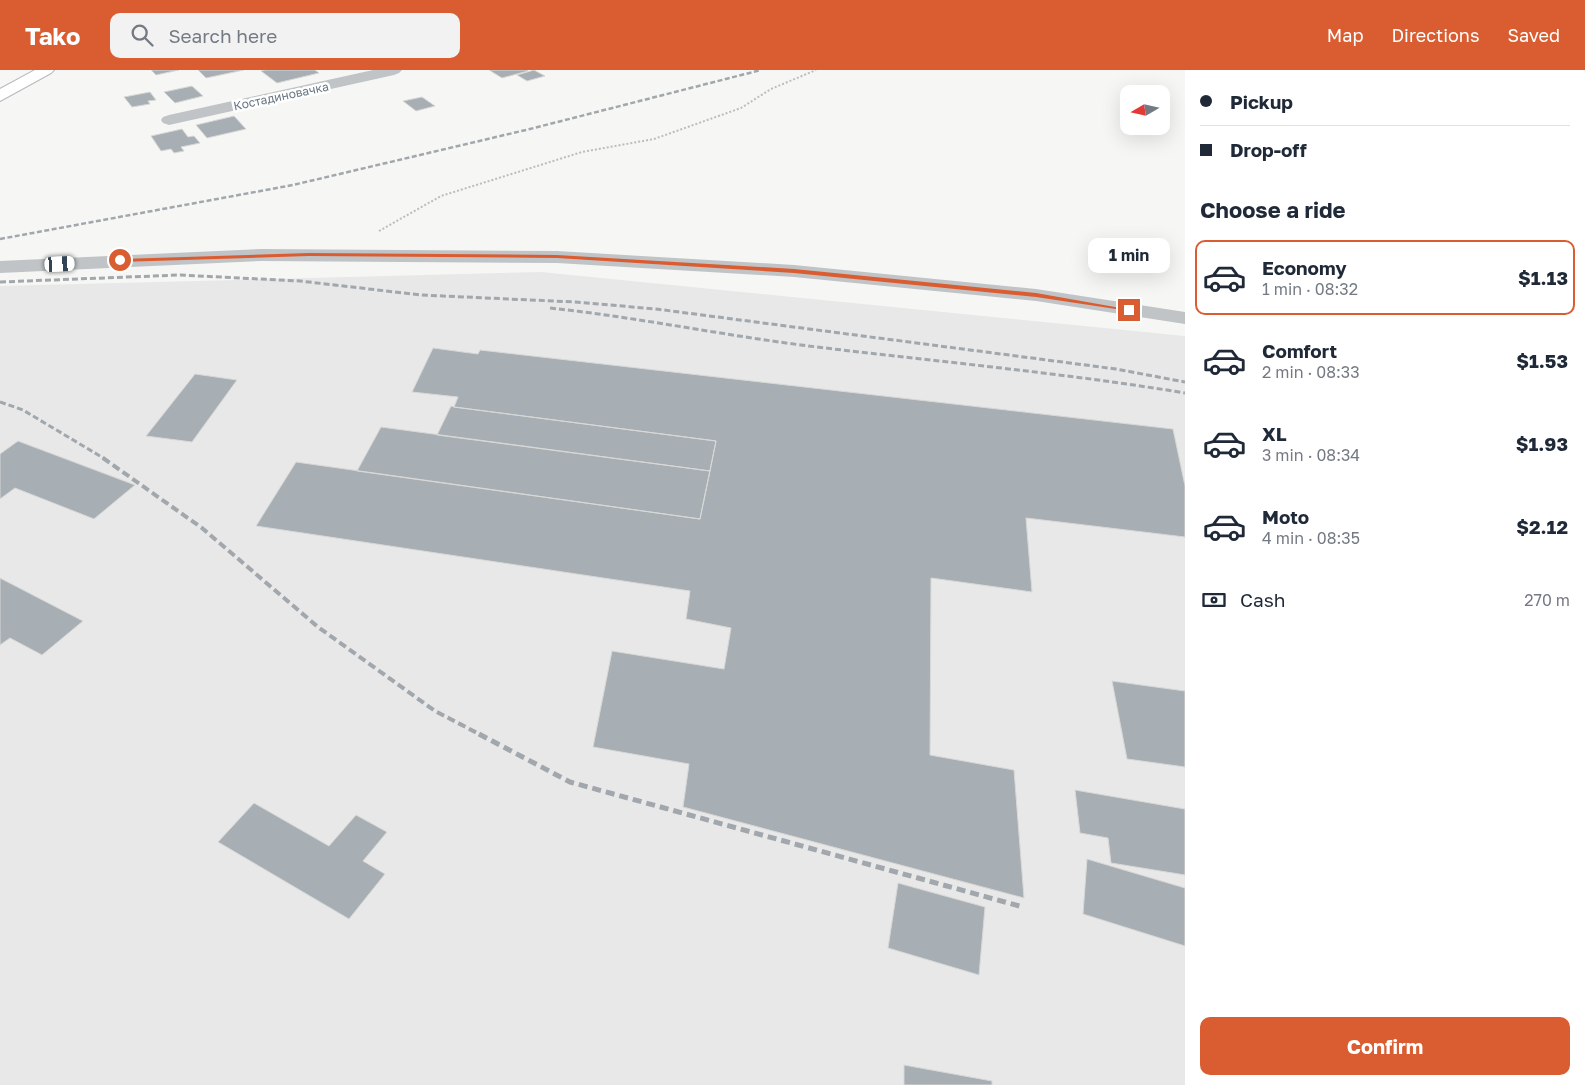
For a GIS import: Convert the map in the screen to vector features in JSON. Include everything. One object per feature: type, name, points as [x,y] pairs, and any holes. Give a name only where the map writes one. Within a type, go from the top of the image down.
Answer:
[{"type":"main road","points":[[10,70],[18,76],[18,85]]},
{"type":"main road","points":[[0,96],[46,70]]},
{"type":"street","name":"Костадиновачка","points":[[169,120],[394,70]]},
{"type":"street","points":[[0,267],[260,255],[557,256],[813,273],[1036,295],[1185,318]]},
{"type":"path","points":[[377,233],[441,196],[582,152],[654,139],[741,108],[771,89],[816,70]]},
{"type":"shaded area","points":[[541,272],[1185,336],[1185,1085],[0,1085],[0,286]]},
{"type":"building","points":[[151,70],[179,70],[156,75]]},
{"type":"building","points":[[198,70],[244,70],[206,78]]},
{"type":"building","points":[[315,70],[319,73],[277,83],[261,71]]},
{"type":"building","points":[[489,70],[527,70],[528,71],[502,78]]},
{"type":"building","points":[[534,70],[545,76],[527,81],[517,75]]},
{"type":"building","points":[[192,86],[203,96],[175,103],[164,92]]},
{"type":"building","points":[[150,92],[156,100],[148,101],[150,104],[132,107],[124,97]]},
{"type":"building","points":[[422,97],[435,106],[416,111],[403,101]]},
{"type":"building","points":[[234,116],[246,129],[207,138],[196,125]]},
{"type":"building","points":[[182,129],[188,137],[194,136],[200,143],[181,147],[184,151],[174,153],[171,149],[161,151],[151,136]]},
{"type":"building","points":[[433,348],[478,354],[480,350],[1173,429],[1185,486],[1185,537],[1026,518],[1032,592],[931,578],[930,755],[1014,770],[1024,898],[683,807],[689,764],[593,747],[612,651],[724,669],[731,628],[686,619],[690,591],[256,526],[296,462],[700,519],[716,441],[454,407],[458,397],[412,392]]},
{"type":"building","points":[[195,374],[237,380],[192,442],[146,436]]},
{"type":"building","points":[[451,406],[716,441],[710,471],[437,435]]},
{"type":"building","points":[[381,427],[710,471],[700,519],[357,471]]},
{"type":"building","points":[[18,441],[135,485],[94,519],[15,488],[0,499],[0,454]]},
{"type":"building","points":[[0,578],[83,621],[42,655],[10,638],[0,645]]},
{"type":"building","points":[[1112,681],[1185,691],[1185,767],[1127,759]]},
{"type":"building","points":[[1075,790],[1185,809],[1185,875],[1111,863],[1108,838],[1080,833]]},
{"type":"building","points":[[254,803],[329,846],[356,815],[387,832],[363,861],[385,874],[349,919],[218,842]]},
{"type":"building","points":[[1087,859],[1185,888],[1185,946],[1083,914]]},
{"type":"building","points":[[898,883],[985,907],[979,975],[888,948]]},
{"type":"building","points":[[904,1065],[992,1081],[992,1085],[904,1085]]},
{"type":"railway","points":[[0,239],[293,185],[530,129],[761,70]]},
{"type":"railway","points":[[0,282],[180,275],[300,281],[421,295],[575,302],[656,309],[1116,369],[1185,382]]},
{"type":"railway","points":[[550,308],[801,345],[1041,373],[1185,393]]},
{"type":"railway","points":[[0,402],[23,410],[105,459]]},
{"type":"railway","points":[[103,458],[202,528],[318,627],[435,711],[481,735]]},
{"type":"railway","points":[[479,734],[570,782],[1023,907]]},
{"type":"route","points":[[120,260],[309,254],[557,256],[794,271],[1036,295],[1129,310]]}]
